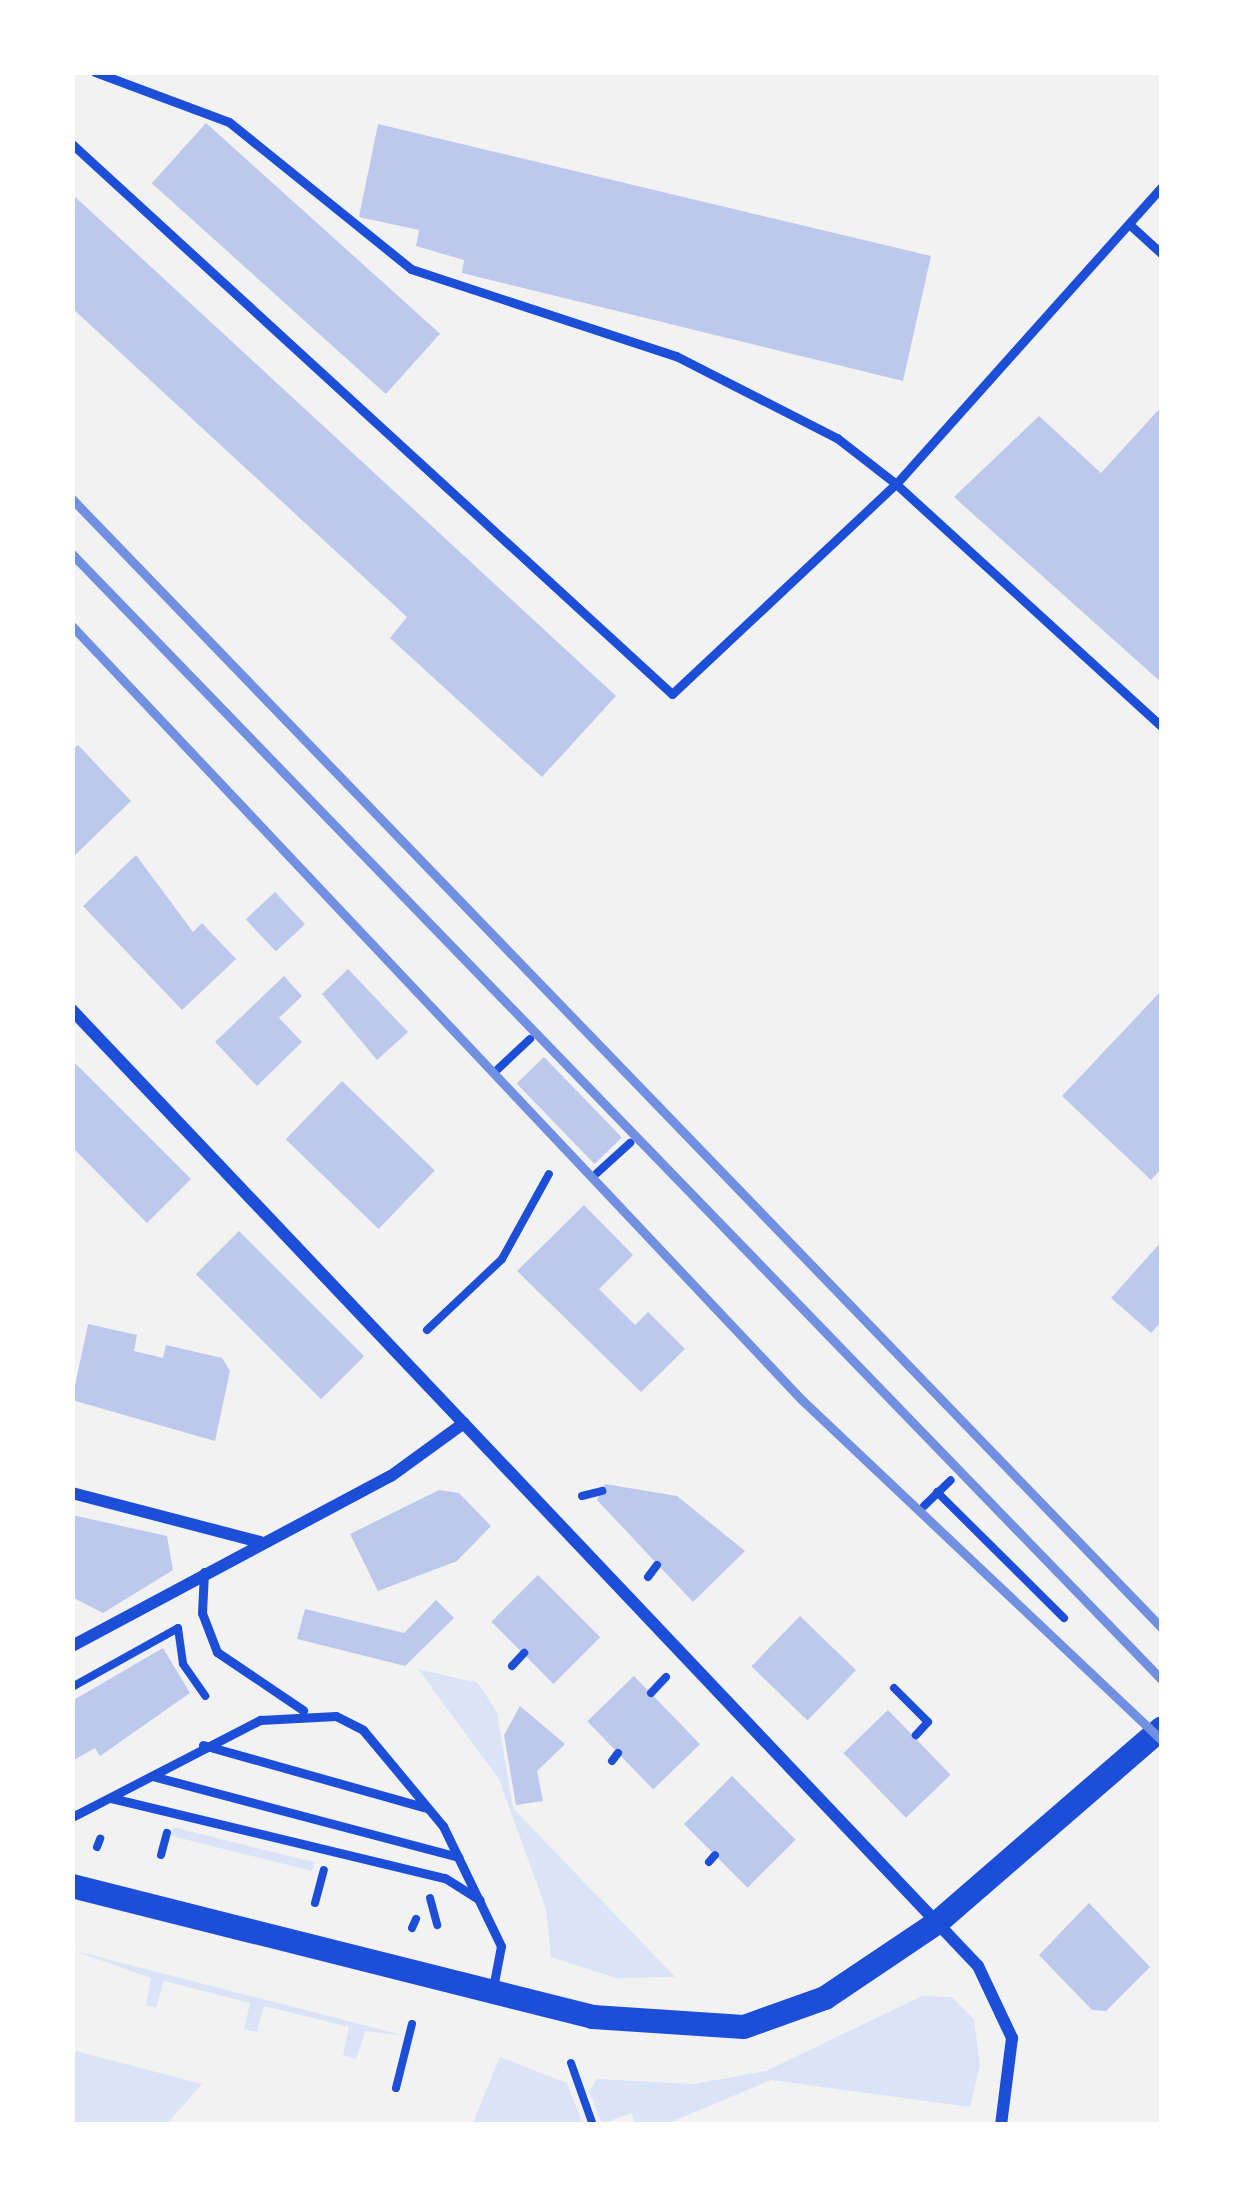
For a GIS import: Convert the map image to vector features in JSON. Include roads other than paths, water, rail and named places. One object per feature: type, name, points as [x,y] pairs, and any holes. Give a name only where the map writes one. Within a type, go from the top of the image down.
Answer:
[{"type":"main road","points":[[72,1886],[492,1993],[652,2027],[744,2027],[825,1998],[938,1922],[1162,1728]]},
{"type":"street","points":[[72,1010],[938,1922],[1005,2011],[1015,2066],[1001,2125]]},
{"type":"street","points":[[72,1646],[391,1476],[464,1423]]},
{"type":"street","points":[[72,1493],[261,1542]]},
{"type":"lane","points":[[95,72],[229,122],[411,269],[481,301],[676,356],[837,438],[896,484],[1162,727]]},
{"type":"lane","points":[[72,144],[672,694],[896,484],[1162,186]]},
{"type":"lane","points":[[1129,224],[1162,254]]},
{"type":"lane","points":[[204,1572],[202,1613],[217,1652],[303,1710],[364,1730],[432,1810],[462,1860],[502,1946],[492,1993]]},
{"type":"lane","points":[[72,1817],[203,1745],[303,1710]]},
{"type":"lane","points":[[203,1745],[432,1810]]},
{"type":"lane","points":[[146,1777],[171,1774],[462,1860]]},
{"type":"lane","points":[[108,1798],[445,1878],[484,1903]]},
{"type":"railway","points":[[72,499],[1162,1628]]},
{"type":"railway","points":[[72,554],[1162,1680]]},
{"type":"railway","points":[[72,626],[802,1400],[1162,1741]]}]
